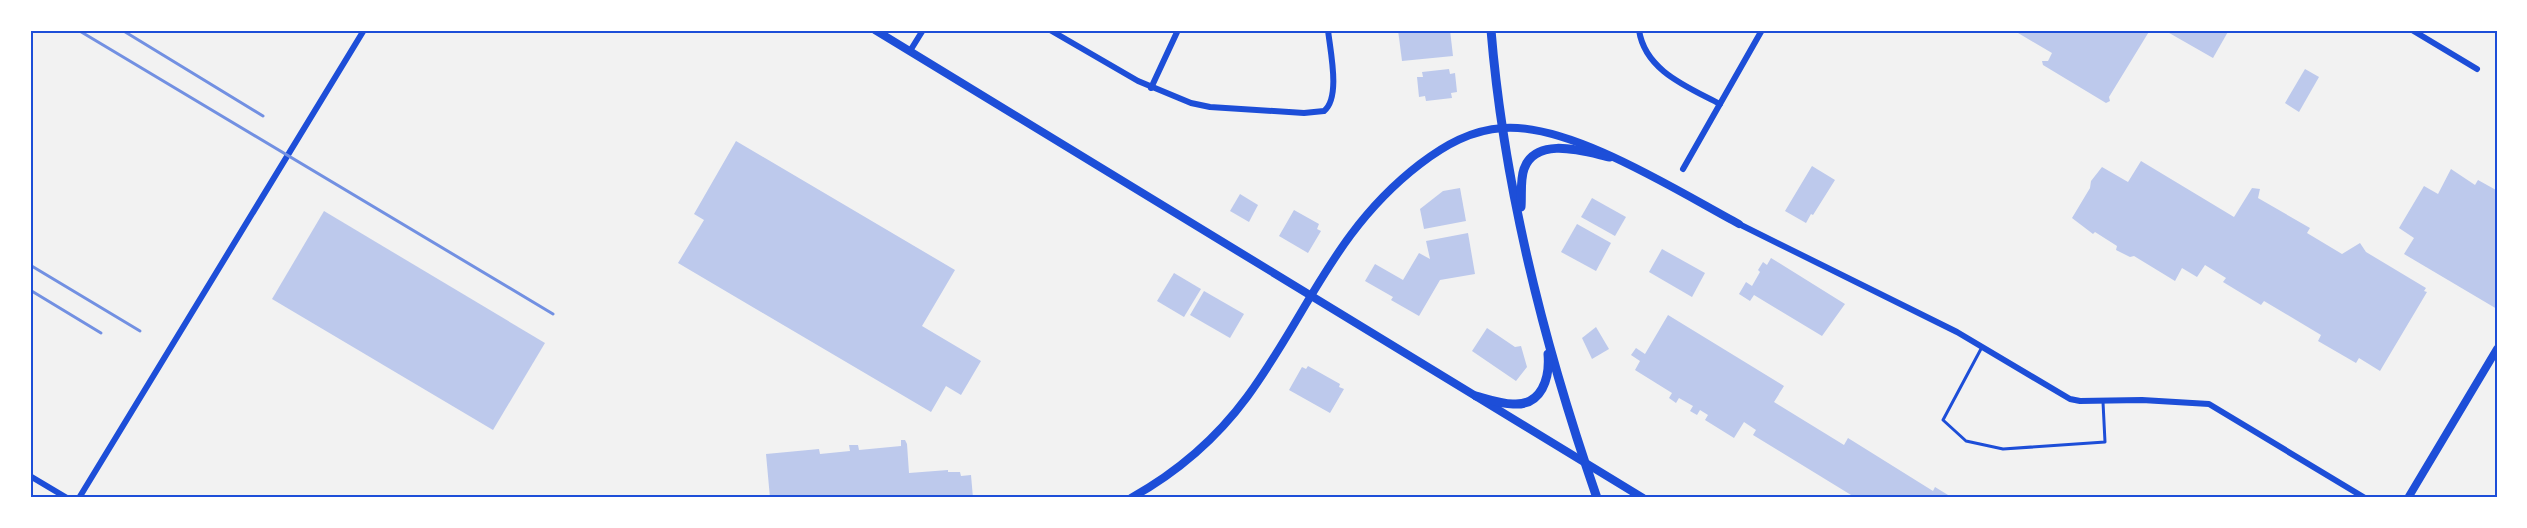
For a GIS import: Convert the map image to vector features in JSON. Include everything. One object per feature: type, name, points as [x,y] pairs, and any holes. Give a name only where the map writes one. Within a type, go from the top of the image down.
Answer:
[{"type":"main road","points":[[875,30],[1643,498]]},
{"type":"main road","points":[[1491,30],[1503,128],[1520,218],[1546,331],[1597,498]]},
{"type":"main road","points":[[1131,498],[1186,461],[1233,415],[1259,380],[1310,295],[1359,222],[1401,179],[1433,154],[1455,141],[1476,132],[1503,128]]},
{"type":"main road","points":[[1520,218],[1524,169],[1535,155],[1559,148],[1610,157]]},
{"type":"main road","points":[[1476,396],[1512,405],[1522,404],[1535,398],[1541,391],[1549,373],[1546,331]]},
{"type":"street","points":[[79,498],[364,30]]},
{"type":"street","points":[[910,51],[923,30]]},
{"type":"street","points":[[1050,30],[1151,88],[1183,101],[1210,107],[1304,113],[1320,112],[1328,107],[1333,88],[1328,30]]},
{"type":"street","points":[[1151,88],[1178,30]]},
{"type":"street","points":[[1639,30],[1645,49],[1656,64],[1676,80],[1720,104]]},
{"type":"street","points":[[1683,168],[1762,30]]},
{"type":"street","points":[[2412,30],[2477,69]]},
{"type":"street","points":[[1503,128],[1524,128],[1550,134],[1610,157],[1983,345],[2070,399],[2209,404],[2365,498]]},
{"type":"street","points":[[2408,498],[2497,349]]},
{"type":"street","points":[[30,476],[67,498]]},
{"type":"lane","points":[[1983,345],[1943,420],[1966,441],[2003,449],[2105,442],[2103,400]]},
{"type":"building","points":[[1398,30],[1450,30],[1453,56],[1402,61]]},
{"type":"building","points":[[2013,30],[2150,30],[2109,97],[2110,101],[2106,103],[2043,65],[2042,61],[2048,61],[2052,53]]},
{"type":"building","points":[[2164,30],[2229,30],[2213,58]]},
{"type":"building","points":[[1449,69],[1450,74],[1455,73],[1457,92],[1451,93],[1452,98],[1426,101],[1425,96],[1419,97],[1417,77],[1423,77],[1422,72]]},
{"type":"building","points":[[2305,69],[2319,77],[2299,112],[2285,103]]},
{"type":"building","points":[[736,141],[955,270],[922,326],[981,361],[961,395],[946,386],[931,412],[678,263],[704,220],[694,214]]},
{"type":"building","points":[[2141,161],[2234,217],[2252,188],[2260,189],[2258,198],[2310,228],[2307,233],[2342,254],[2360,243],[2366,252],[2426,288],[2424,291],[2427,292],[2380,371],[2359,358],[2356,363],[2318,341],[2321,335],[2264,301],[2261,305],[2223,282],[2226,278],[2205,265],[2197,277],[2182,268],[2175,281],[2134,256],[2130,257],[2116,250],[2117,246],[2095,232],[2093,234],[2072,218],[2090,188],[2091,181],[2102,167],[2128,182]]},
{"type":"building","points":[[1812,166],[1835,180],[1806,223],[1785,211]]},
{"type":"building","points":[[2451,169],[2475,185],[2478,180],[2496,190],[2497,188],[2497,309],[2404,254],[2414,238],[2399,228],[2424,186],[2438,194]]},
{"type":"building","points":[[1460,188],[1466,221],[1424,229],[1420,209],[1443,191]]},
{"type":"building","points":[[1240,194],[1258,205],[1249,222],[1230,211]]},
{"type":"building","points":[[1592,198],[1626,217],[1615,236],[1581,217]]},
{"type":"building","points":[[1294,210],[1319,224],[1317,229],[1321,231],[1308,253],[1279,236]]},
{"type":"building","points":[[324,211],[545,343],[493,430],[272,299]]},
{"type":"building","points":[[1577,224],[1611,243],[1596,271],[1561,252]]},
{"type":"building","points":[[1468,233],[1475,274],[1440,280],[1419,316],[1391,300],[1393,297],[1365,281],[1375,264],[1403,280],[1419,253],[1430,259],[1426,241]]},
{"type":"building","points":[[1662,249],[1705,273],[1692,297],[1649,272]]},
{"type":"building","points":[[1771,258],[1845,304],[1822,336],[1754,295],[1750,301],[1739,294],[1746,282],[1752,286],[1763,262],[1767,265]]},
{"type":"building","points":[[1174,273],[1201,289],[1184,317],[1157,301]]},
{"type":"building","points":[[1204,291],[1244,314],[1230,338],[1190,315]]},
{"type":"building","points":[[1668,315],[1784,386],[1774,402],[1844,445],[1848,438],[1933,491],[1935,487],[1953,498],[1856,498],[1753,435],[1756,430],[1744,422],[1734,438],[1705,420],[1708,415],[1700,410],[1697,415],[1690,411],[1693,406],[1679,398],[1676,403],[1669,398],[1672,393],[1635,370],[1640,361],[1631,355],[1636,348],[1645,354]]},
{"type":"building","points":[[1596,327],[1609,349],[1592,359],[1582,338]]},
{"type":"building","points":[[1487,328],[1515,347],[1521,346],[1527,367],[1516,381],[1472,351]]},
{"type":"building","points":[[1308,366],[1340,384],[1339,387],[1344,389],[1330,413],[1289,390],[1302,367],[1306,369]]},
{"type":"building","points":[[901,440],[905,440],[907,444],[909,473],[948,470],[948,472],[960,472],[961,476],[971,475],[973,498],[770,498],[766,454],[819,449],[820,454],[850,451],[849,445],[858,445],[859,450],[901,446]]},
{"type":"railway","points":[[78,30],[553,314]]},
{"type":"railway","points":[[122,30],[263,116]]},
{"type":"railway","points":[[30,265],[140,331]]},
{"type":"railway","points":[[30,290],[101,333]]}]
